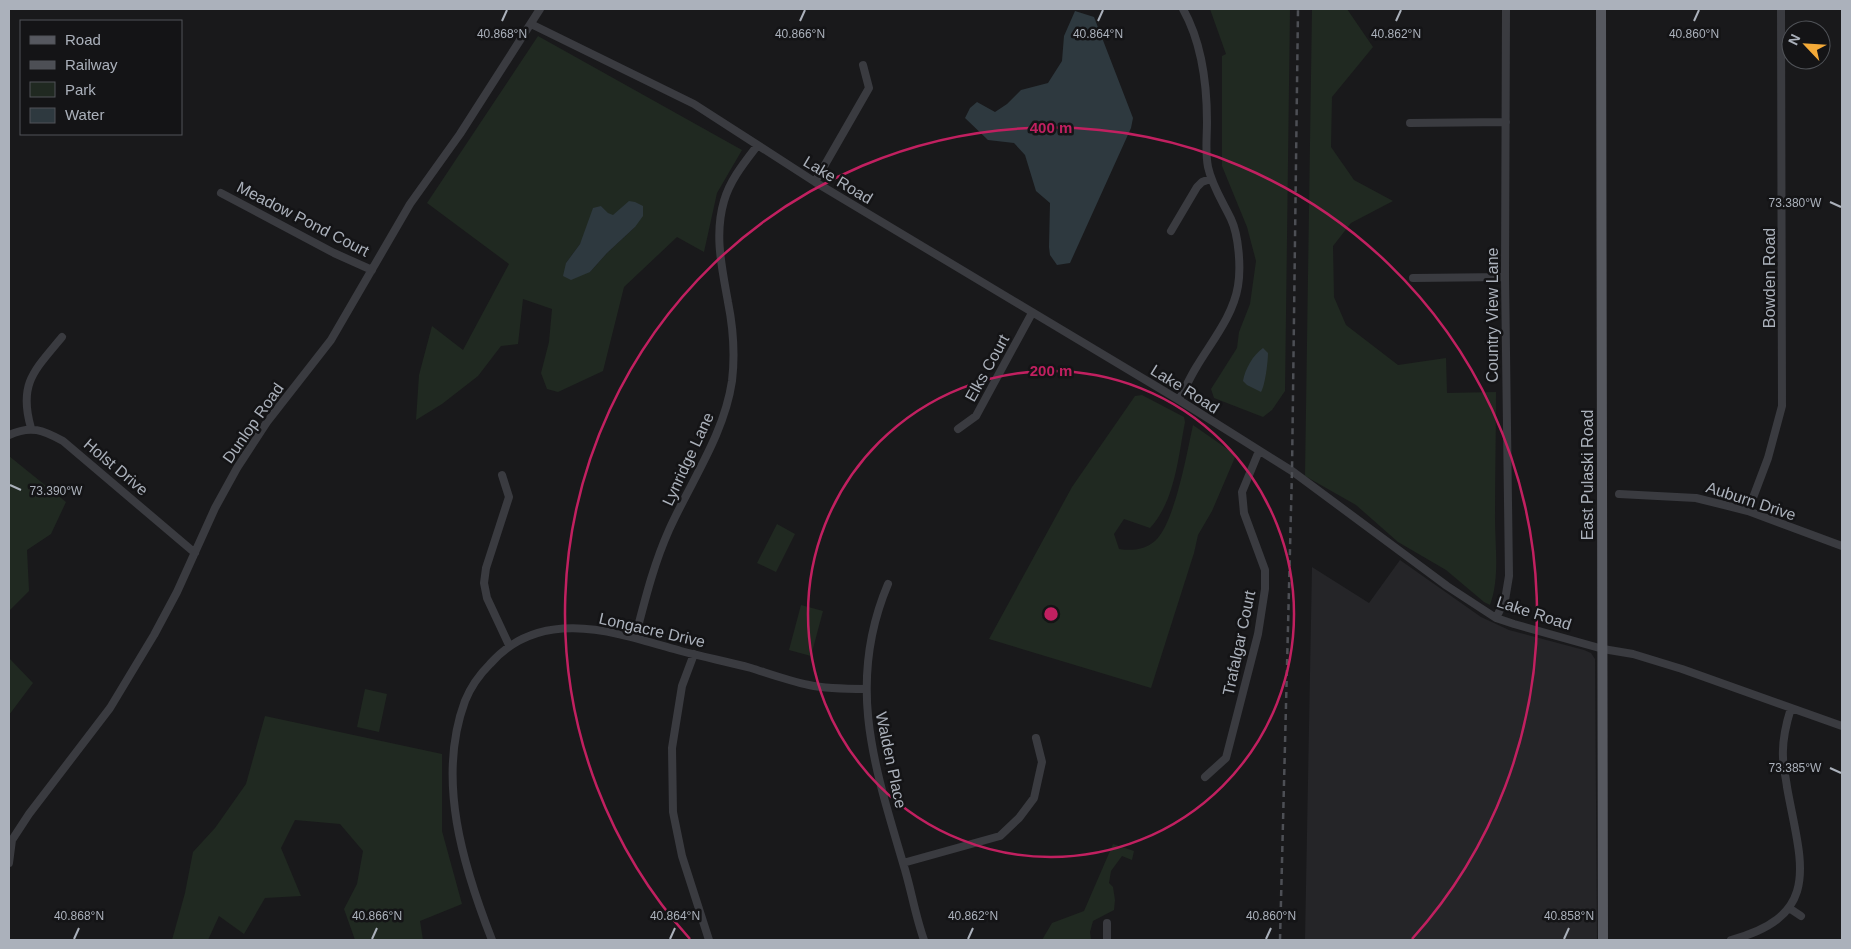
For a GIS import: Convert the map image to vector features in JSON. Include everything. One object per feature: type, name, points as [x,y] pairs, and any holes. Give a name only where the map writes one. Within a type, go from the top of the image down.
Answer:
[{"type":"main road","name":"East Pulaski Road","points":[[1601,9],[1603,940]]},
{"type":"street","name":"Dunlop Road","points":[[9,863],[12,840],[29,814],[110,708],[154,635],[237,468],[267,422],[331,340],[410,204],[460,134],[540,9]]},
{"type":"street","points":[[1179,400],[1232,307],[1238,287],[1240,261],[1232,221],[1210,179],[1207,161],[1207,97],[1204,65],[1183,9]]},
{"type":"street","name":"Country View Lane","points":[[1496,618],[1505,600],[1509,576],[1505,277],[1506,9]]},
{"type":"street","name":"Bowden Road","points":[[1748,511],[1768,458],[1782,406],[1780,9]]},
{"type":"street","name":"Lake Road","points":[[531,24],[694,104],[756,146],[1179,400],[1305,481],[1447,586],[1496,618],[1603,649],[1632,654],[1682,669],[1842,726]]},
{"type":"street","points":[[815,182],[869,88],[863,65]]},
{"type":"street","points":[[1410,123],[1506,122]]},
{"type":"street","name":"Lynridge Lane","points":[[635,638],[654,566],[670,528],[717,435],[728,404],[732,379],[733,345],[729,304],[719,258],[719,232],[724,201],[735,175],[756,146]]},
{"type":"street","points":[[1171,231],[1197,187],[1202,182],[1210,179]]},
{"type":"street","name":"Meadow Pond Court","points":[[221,193],[334,253],[372,270]]},
{"type":"street","points":[[1413,278],[1505,277]]},
{"type":"street","name":"Elks Court","points":[[958,429],[976,416],[1032,313]]},
{"type":"street","points":[[9,435],[31,428],[26,413],[25,398],[28,385],[35,370],[62,337]]},
{"type":"street","name":"Holst Drive","points":[[31,428],[51,434],[63,442],[195,553]]},
{"type":"street","name":"Trafalgar Court","points":[[1205,776],[1226,758],[1258,634],[1265,589],[1265,570],[1244,513],[1242,492],[1259,451]]},
{"type":"street","points":[[502,475],[509,497],[486,568],[484,583],[487,598],[509,645]]},
{"type":"street","name":"Auburn Drive","points":[[1619,494],[1696,498],[1748,511],[1842,546]]},
{"type":"street","name":"Walden Place","points":[[888,584],[879,606],[870,638],[866,688],[867,716],[870,738],[894,837],[924,940]]},
{"type":"street","name":"Longacre Drive","points":[[492,940],[478,904],[456,822],[454,749],[456,730],[469,692],[477,678],[509,645],[537,633],[557,628],[605,631],[752,668],[812,686],[866,688]]},
{"type":"street","points":[[694,654],[682,686],[672,748],[672,812],[682,856],[709,940]]},
{"type":"street","points":[[1731,940],[1753,934],[1770,926],[1782,917],[1798,891],[1801,862],[1782,759],[1784,737],[1791,708]]},
{"type":"street","points":[[903,863],[1000,836],[1019,818],[1034,798],[1042,762],[1036,738]]},
{"type":"street","points":[[1789,908],[1801,916]]},
{"type":"street","points":[[1107,923],[1107,940]]},
{"type":"shaded area","points":[[1400,560],[1481,617],[1509,630],[1584,650],[1591,653],[1595,659],[1597,940],[1305,940],[1312,567],[1369,603]]},
{"type":"green space","points":[[1210,9],[1290,9],[1285,391],[1272,410],[1263,417],[1214,398],[1211,389],[1237,348],[1239,332],[1250,304],[1256,261],[1247,227],[1222,166],[1222,56],[1226,54]]},
{"type":"green space","points":[[1312,9],[1347,9],[1373,47],[1332,97],[1331,147],[1354,180],[1393,201],[1351,223],[1333,246],[1334,297],[1346,325],[1398,365],[1446,358],[1447,393],[1496,392],[1496,573],[1490,605],[1446,570],[1398,542],[1356,505],[1305,476]]},
{"type":"green space","points":[[538,36],[742,150],[717,193],[704,252],[677,237],[624,287],[603,371],[558,392],[547,389],[541,373],[549,342],[552,309],[523,299],[518,344],[501,346],[478,376],[442,404],[416,420],[419,375],[432,326],[463,350],[509,264],[427,203]],"holes":[[[601,206],[608,214],[635,227],[590,272],[566,263],[580,244]]]},
{"type":"green space","points":[[1142,395],[1184,417],[1185,422],[1174,478],[1165,505],[1150,528],[1124,519],[1114,534],[1119,549],[1133,550],[1142,548],[1155,541],[1162,532],[1174,504],[1184,469],[1193,425],[1236,455],[1212,511],[1198,535],[1151,688],[989,639],[1072,487],[1135,396]]},
{"type":"green space","points":[[9,456],[66,502],[51,534],[27,550],[29,591],[9,611]]},
{"type":"green space","points":[[777,524],[795,534],[776,572],[757,563]]},
{"type":"green space","points":[[801,605],[823,611],[811,656],[789,650]]},
{"type":"green space","points":[[9,658],[33,683],[9,715]]},
{"type":"green space","points":[[365,689],[387,694],[379,732],[357,727]]},
{"type":"green space","points":[[265,716],[442,754],[442,831],[462,904],[420,921],[423,940],[355,940],[344,909],[357,884],[363,851],[340,824],[295,820],[281,848],[301,896],[265,898],[244,934],[219,916],[208,940],[172,940],[185,893],[193,852],[215,828],[246,784]]},
{"type":"green space","points":[[1113,844],[1134,851],[1132,860],[1122,856],[1111,871],[1109,883],[1113,887],[1114,910],[1093,921],[1090,932],[1091,940],[1042,940],[1052,923],[1084,911]]},
{"type":"water","points":[[1075,11],[1094,17],[1133,118],[1131,128],[1070,263],[1057,265],[1050,255],[1049,247],[1050,203],[1036,191],[1025,155],[1014,143],[988,140],[965,118],[970,108],[977,102],[995,112],[1007,104],[1021,90],[1048,83],[1062,61],[1064,36]]},
{"type":"water","points":[[629,201],[643,206],[643,216],[635,227],[590,272],[571,280],[563,276],[566,263],[580,244],[593,208],[601,206],[613,215]]},
{"type":"water","points":[[1263,348],[1268,353],[1268,357],[1261,392],[1243,381],[1250,363]]},
{"type":"railway","points":[[1280,940],[1292,471],[1298,9]]}]
